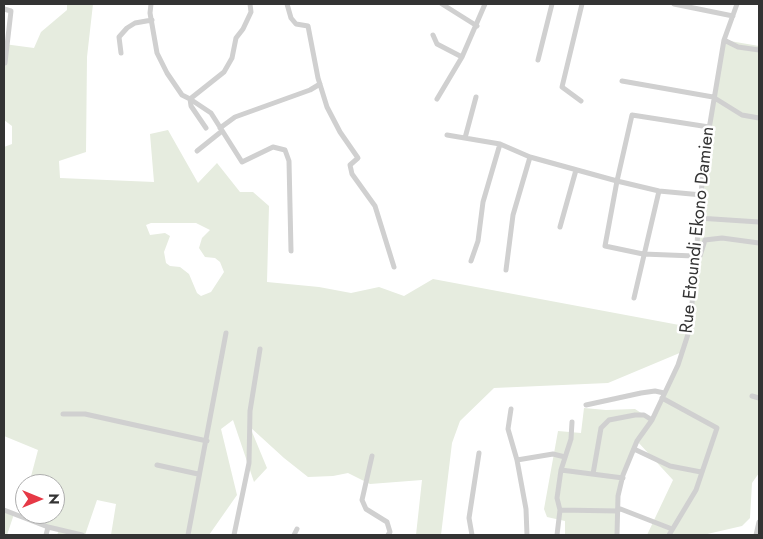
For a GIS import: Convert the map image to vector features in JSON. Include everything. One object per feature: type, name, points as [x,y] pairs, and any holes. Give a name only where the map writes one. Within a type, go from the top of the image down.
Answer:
[{"type":"street","points":[[151,4],[157,53],[162,66],[182,95],[211,114],[242,162],[273,147],[285,150],[289,161],[292,251]]},
{"type":"street","points":[[190,99],[224,72],[232,58],[236,38],[243,29],[251,12],[250,4]]},
{"type":"street","points":[[287,4],[291,18],[296,24],[308,26],[311,52],[327,108],[340,132],[358,158],[350,165],[352,174],[375,206],[394,267]]},
{"type":"street","points":[[442,4],[477,26]]},
{"type":"street","points":[[437,99],[462,57],[485,4]]},
{"type":"street","points":[[538,60],[552,4]]},
{"type":"street","points":[[582,4],[562,87],[582,102]]},
{"type":"street","points":[[674,4],[733,16]]},
{"type":"street","name":"Rue Etoundi Ekono Damien","points":[[616,535],[623,478],[634,449],[652,420],[678,365],[690,328],[693,311],[694,256],[708,127],[724,40],[737,4]]},
{"type":"street","points":[[4,9],[11,11],[6,63]]},
{"type":"street","points":[[121,53],[119,38],[127,28],[135,23],[152,20]]},
{"type":"street","points":[[433,35],[437,44],[462,57]]},
{"type":"street","points":[[724,40],[738,47],[759,50]]},
{"type":"street","points":[[622,81],[713,97],[742,115],[759,118]]},
{"type":"street","points":[[197,151],[221,130],[244,114],[310,90],[320,84]]},
{"type":"street","points":[[465,138],[476,98]]},
{"type":"street","points":[[190,99],[191,106],[206,128]]},
{"type":"street","points":[[708,127],[632,116],[605,246],[643,254],[700,256],[705,240],[722,238],[759,243]]},
{"type":"street","points":[[448,135],[500,144],[530,157],[659,191],[702,195]]},
{"type":"street","points":[[471,261],[478,241],[483,202],[500,144]]},
{"type":"street","points":[[506,270],[514,215],[530,157]]},
{"type":"street","points":[[560,227],[576,170]]},
{"type":"street","points":[[634,298],[659,191]]},
{"type":"street","points":[[698,218],[759,222]]},
{"type":"street","points":[[188,535],[226,333]]},
{"type":"street","points":[[234,535],[249,463],[250,411],[260,349]]},
{"type":"street","points":[[586,405],[655,391],[717,428],[696,490],[668,535]]},
{"type":"street","points":[[752,396],[759,398]]},
{"type":"street","points":[[511,410],[508,429],[517,460],[526,509],[527,535]]},
{"type":"street","points":[[63,414],[85,414],[207,440]]},
{"type":"street","points":[[593,474],[601,428],[609,420],[635,415],[644,415],[652,420]]},
{"type":"street","points":[[557,535],[560,510],[556,498],[561,470],[571,439],[572,422]]},
{"type":"street","points":[[634,449],[670,466],[701,472]]},
{"type":"street","points":[[472,535],[469,518],[479,453]]},
{"type":"street","points":[[517,460],[553,454],[565,457]]},
{"type":"street","points":[[372,456],[362,500],[366,509],[387,522],[390,532],[388,535]]},
{"type":"street","points":[[157,465],[198,474]]},
{"type":"street","points":[[561,470],[623,478]]},
{"type":"street","points":[[4,510],[48,527],[82,535]]},
{"type":"street","points":[[560,510],[618,510],[672,529]]},
{"type":"street","points":[[756,535],[759,522]]},
{"type":"street","points":[[46,535],[48,527]]},
{"type":"street","points":[[294,535],[297,529]]},
{"type":"shaded area","points":[[67,4],[93,4],[87,57],[86,152],[59,161],[60,178],[154,182],[150,134],[168,130],[198,183],[217,163],[240,192],[253,192],[269,206],[267,282],[319,287],[351,293],[379,287],[404,296],[433,279],[690,327],[704,159],[724,40],[759,46],[759,473],[752,483],[750,518],[742,526],[703,535],[647,535],[673,480],[637,441],[623,475],[618,496],[617,535],[565,535],[565,521],[547,517],[544,509],[558,431],[581,433],[584,408],[606,410],[635,409],[652,420],[682,352],[608,383],[494,388],[460,421],[452,443],[441,535],[416,535],[422,480],[370,484],[348,473],[308,477],[250,427],[267,468],[254,482],[233,420],[221,429],[237,495],[209,535],[111,535],[116,504],[97,500],[85,535],[57,535],[59,530],[41,524],[65,524],[65,474],[32,474],[38,450],[4,436],[4,147],[12,144],[12,126],[4,120],[4,44],[34,48],[41,32],[67,10]],"holes":[[[151,223],[196,223],[210,230],[202,238],[199,248],[205,257],[215,258],[220,262],[224,272],[211,292],[201,296],[197,293],[189,274],[180,267],[170,266],[166,263],[164,252],[170,236],[165,233],[150,235],[146,225]]]},
{"type":"shaded area","points":[[4,510],[14,514],[7,535],[4,535]]}]
